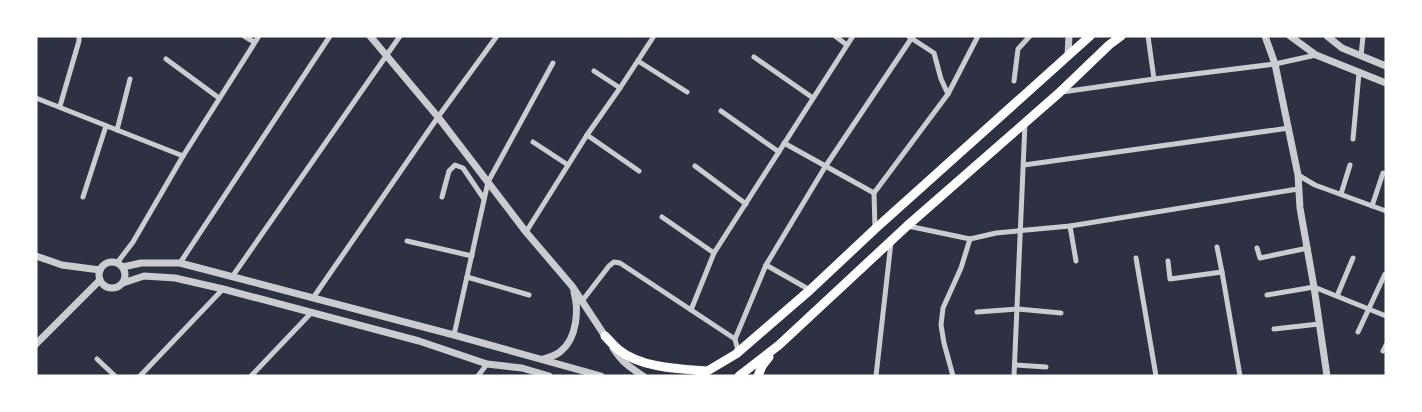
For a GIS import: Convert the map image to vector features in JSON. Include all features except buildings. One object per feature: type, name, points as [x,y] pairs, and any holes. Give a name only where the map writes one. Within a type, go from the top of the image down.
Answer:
[{"type":"main road","points":[[605,336],[619,351],[632,358],[666,367],[703,373],[738,352],[810,290],[875,229],[1090,36]]},
{"type":"main road","points":[[739,376],[779,345],[907,226],[1121,36]]},
{"type":"main road","points":[[758,376],[762,366],[779,345]]},
{"type":"street","points":[[60,106],[79,36]]},
{"type":"street","points":[[244,36],[254,42]]},
{"type":"street","points":[[120,265],[183,156],[259,36]]},
{"type":"street","points":[[180,263],[330,36]]},
{"type":"street","points":[[370,36],[438,117],[526,232],[572,286],[621,360],[628,367],[643,376]]},
{"type":"street","points":[[232,277],[400,36]]},
{"type":"street","points":[[313,298],[438,117],[497,36]]},
{"type":"street","points":[[526,232],[587,135],[654,36]]},
{"type":"street","points":[[835,36],[847,45]]},
{"type":"street","points":[[691,310],[714,253],[852,36]]},
{"type":"street","points":[[875,229],[874,193],[948,94],[978,36]]},
{"type":"street","points":[[1014,81],[1018,48],[1030,36]]},
{"type":"street","points":[[1068,55],[1069,36]]},
{"type":"street","points":[[1148,36],[1154,78]]},
{"type":"street","points":[[1265,36],[1275,64],[1298,175],[1298,189],[1327,376]]},
{"type":"street","points":[[1290,36],[1316,55],[1386,83]]},
{"type":"street","points":[[1327,36],[1342,48],[1375,62],[1386,64]]},
{"type":"street","points":[[1361,56],[1363,36]]},
{"type":"street","points":[[738,352],[735,339],[766,265],[825,167],[911,37],[934,53],[948,94]]},
{"type":"street","points":[[1058,93],[1154,78],[1275,64],[1316,55]]},
{"type":"street","points":[[754,58],[813,98]]},
{"type":"street","points":[[166,60],[219,98]]},
{"type":"street","points":[[638,60],[687,92]]},
{"type":"street","points":[[454,335],[488,182],[553,63]]},
{"type":"street","points":[[594,72],[620,88]]},
{"type":"street","points":[[1354,139],[1359,73]]},
{"type":"street","points":[[117,130],[130,79]]},
{"type":"street","points":[[36,98],[183,156]]},
{"type":"street","points":[[721,111],[779,152]]},
{"type":"street","points":[[1014,376],[1025,122]]},
{"type":"street","points":[[84,197],[106,126]]},
{"type":"street","points":[[1024,166],[1289,128]]},
{"type":"street","points":[[587,135],[639,171]]},
{"type":"street","points":[[533,142],[568,165]]},
{"type":"street","points":[[784,143],[874,193]]},
{"type":"street","points":[[442,197],[448,171],[455,165],[463,168],[484,199]]},
{"type":"street","points":[[1341,194],[1350,165]]},
{"type":"street","points":[[695,166],[746,204]]},
{"type":"street","points":[[1372,206],[1383,173]]},
{"type":"street","points":[[1298,175],[1315,185],[1386,210]]},
{"type":"street","points":[[907,226],[970,239],[996,233],[1070,226],[1298,189]]},
{"type":"street","points":[[662,217],[714,253]]},
{"type":"street","points":[[1070,226],[1076,261]]},
{"type":"street","points":[[952,376],[941,324],[943,308],[961,268],[970,239]]},
{"type":"street","points":[[406,241],[472,256]]},
{"type":"street","points":[[876,376],[891,241]]},
{"type":"street","points":[[1217,247],[1240,376]]},
{"type":"street","points":[[1257,248],[1260,258],[1308,248]]},
{"type":"street","points":[[36,256],[62,264],[100,270]]},
{"type":"street","points":[[1136,258],[1156,376]]},
{"type":"street","points":[[1337,296],[1353,258]]},
{"type":"street","points":[[1168,261],[1170,279],[1222,272]]},
{"type":"street","points":[[549,376],[522,368],[486,364],[419,341],[224,289],[175,278],[144,276],[123,283],[118,288],[111,288],[104,286],[100,280],[100,270],[104,264],[110,262],[120,265],[141,262],[180,263],[601,376]]},
{"type":"street","points":[[582,301],[609,266],[614,262],[620,263],[735,339]]},
{"type":"street","points":[[120,265],[126,273],[123,283]]},
{"type":"street","points":[[766,265],[810,290]]},
{"type":"street","points":[[1358,332],[1385,274]]},
{"type":"street","points":[[467,277],[529,295]]},
{"type":"street","points":[[36,344],[100,280]]},
{"type":"street","points":[[542,360],[561,351],[568,343],[576,322],[577,309],[572,286]]},
{"type":"street","points":[[1267,295],[1314,287],[1386,316]]},
{"type":"street","points":[[140,376],[224,289]]},
{"type":"street","points":[[346,321],[350,308]]},
{"type":"street","points":[[977,312],[1018,309],[1061,313]]},
{"type":"street","points":[[251,376],[312,312]]},
{"type":"street","points":[[1274,330],[1319,324]]},
{"type":"street","points":[[1383,350],[1386,345]]},
{"type":"street","points":[[96,359],[115,376]]},
{"type":"street","points":[[478,376],[486,364]]},
{"type":"street","points":[[1015,365],[1046,367]]}]
